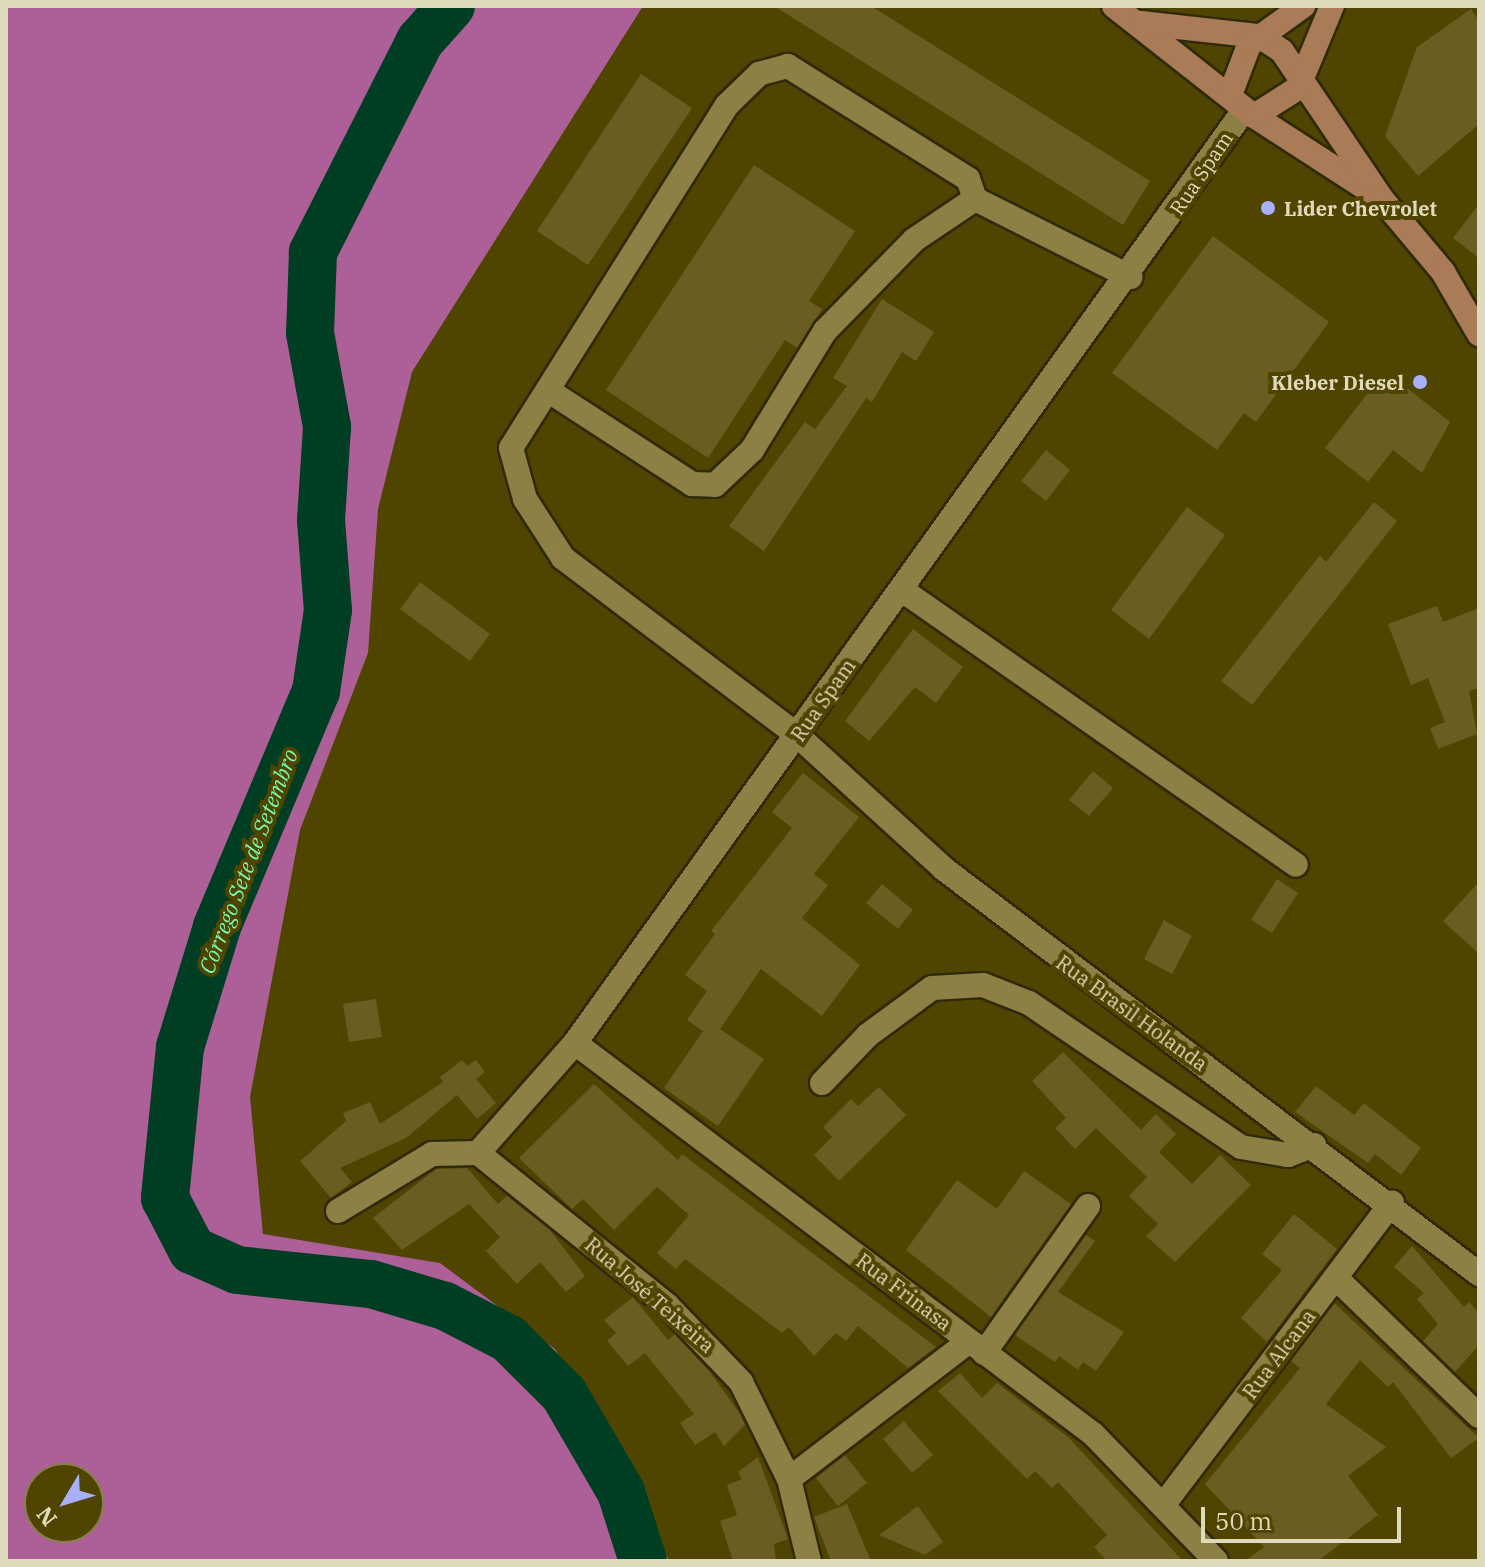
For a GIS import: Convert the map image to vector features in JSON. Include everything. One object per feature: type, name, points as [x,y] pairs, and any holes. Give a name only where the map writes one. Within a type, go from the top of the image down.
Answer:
[{"type":"main road","points":[[1114,6],[1141,23],[1243,107],[1381,198]]},
{"type":"main road","points":[[1243,107],[1234,68],[1259,36],[1303,6]]},
{"type":"main road","points":[[1243,107],[1279,106],[1305,76],[1332,6]]},
{"type":"main road","points":[[1141,23],[1259,36],[1282,51],[1305,76],[1381,198],[1443,272],[1479,334]]},
{"type":"street","name":"Rua Brasil Holanda","points":[[975,199],[968,179],[797,71],[788,66],[759,74],[727,105],[511,448],[511,467],[545,538],[646,627],[798,736],[944,869],[1392,1202],[1479,1274]]},
{"type":"street","name":"Rua Spam","points":[[478,1153],[575,1043],[1130,277],[1243,107]]},
{"type":"street","points":[[549,391],[692,484],[715,485],[752,450],[825,331],[914,240],[975,199],[1130,277]]},
{"type":"street","points":[[902,590],[1296,865]]},
{"type":"street","points":[[822,1083],[868,1035],[932,988],[983,985],[1053,1018],[1241,1147],[1274,1155],[1314,1145]]},
{"type":"street","name":"Rua Frinasa","points":[[575,1043],[1093,1434],[1216,1561]]},
{"type":"street","points":[[338,1211],[432,1154],[478,1153]]},
{"type":"street","name":"Rua José Teixeira","points":[[478,1153],[719,1355],[741,1382],[789,1479],[809,1561]]},
{"type":"street","name":"Rua Alcana","points":[[1164,1504],[1337,1279],[1392,1202]]},
{"type":"street","points":[[789,1479],[976,1347],[1088,1206]]},
{"type":"street","points":[[1337,1279],[1479,1416]]},
{"type":"shaded area","points":[[6,6],[643,6],[412,372],[378,509],[368,653],[300,830],[250,1097],[263,1234],[440,1263],[555,1349],[625,1466],[669,1561],[6,1561]]},
{"type":"building","points":[[774,6],[871,6],[1150,181],[1123,225]]},
{"type":"building","points":[[1471,9],[1479,21],[1479,124],[1418,176],[1385,136],[1417,47]]},
{"type":"building","points":[[641,74],[692,108],[588,265],[537,231]]},
{"type":"building","points":[[754,165],[855,231],[809,301],[822,309],[797,348],[785,340],[708,458],[606,390]]},
{"type":"building","points":[[1479,204],[1479,258],[1453,238]]},
{"type":"building","points":[[1213,236],[1329,322],[1256,422],[1244,413],[1217,450],[1112,373]]},
{"type":"building","points":[[882,299],[934,332],[916,361],[902,352],[872,402],[866,398],[764,551],[729,526],[805,422],[815,429],[847,386],[833,378]]},
{"type":"building","points":[[1375,384],[1402,384],[1450,422],[1422,473],[1393,450],[1368,482],[1325,448]]},
{"type":"building","points":[[1046,450],[1070,470],[1046,501],[1021,481]]},
{"type":"building","points":[[1374,502],[1397,521],[1252,705],[1221,681],[1320,555],[1326,562]]},
{"type":"building","points":[[1187,507],[1225,535],[1149,639],[1111,610]]},
{"type":"building","points":[[420,582],[490,634],[470,661],[400,609]]},
{"type":"building","points":[[1437,606],[1443,622],[1479,608],[1479,688],[1469,691],[1477,734],[1438,749],[1430,728],[1445,722],[1428,678],[1411,685],[1388,624]]},
{"type":"building","points":[[913,629],[963,667],[936,703],[915,687],[869,741],[845,721]]},
{"type":"building","points":[[1093,771],[1113,788],[1089,816],[1069,800]]},
{"type":"building","points":[[803,773],[859,817],[814,874],[828,885],[802,918],[860,965],[822,1016],[761,969],[720,1029],[764,1059],[718,1126],[664,1088],[703,1031],[687,1020],[707,991],[685,975],[715,934],[711,931],[792,828],[772,812]]},
{"type":"building","points":[[1277,879],[1298,893],[1272,933],[1251,920]]},
{"type":"building","points":[[1479,882],[1479,954],[1443,921]]},
{"type":"building","points":[[882,884],[913,910],[898,929],[866,903]]},
{"type":"building","points":[[1164,920],[1192,936],[1172,974],[1144,959]]},
{"type":"building","points":[[376,999],[382,1037],[349,1042],[343,1004]]},
{"type":"building","points":[[1063,1052],[1141,1130],[1156,1114],[1176,1134],[1159,1152],[1192,1184],[1220,1155],[1251,1185],[1175,1262],[1146,1236],[1158,1224],[1129,1196],[1147,1177],[1096,1128],[1075,1149],[1055,1128],[1066,1118],[1032,1081]]},
{"type":"building","points":[[462,1060],[467,1066],[476,1060],[485,1072],[476,1079],[496,1103],[477,1119],[457,1095],[406,1138],[340,1168],[352,1182],[331,1198],[300,1161],[346,1121],[343,1113],[370,1102],[380,1124],[443,1082],[440,1077]]},
{"type":"building","points":[[594,1084],[678,1160],[682,1154],[936,1347],[908,1368],[858,1326],[846,1341],[836,1333],[814,1356],[789,1327],[782,1333],[685,1259],[676,1269],[657,1253],[689,1215],[657,1187],[614,1230],[583,1199],[572,1209],[519,1158]]},
{"type":"building","points":[[1316,1086],[1354,1115],[1364,1103],[1421,1148],[1401,1175],[1375,1154],[1368,1163],[1295,1112]]},
{"type":"building","points":[[879,1087],[906,1115],[839,1181],[814,1155],[832,1137],[823,1127],[851,1099],[858,1106]]},
{"type":"building","points":[[467,1168],[498,1204],[507,1196],[550,1230],[585,1276],[566,1292],[540,1262],[517,1284],[486,1251],[500,1237],[469,1204],[402,1250],[373,1218],[436,1169]]},
{"type":"building","points":[[1024,1171],[1071,1204],[991,1317],[906,1250],[957,1180],[997,1209]]},
{"type":"building","points":[[1294,1214],[1337,1249],[1267,1342],[1241,1318],[1282,1270],[1262,1254]]},
{"type":"building","points":[[1086,1235],[1095,1241],[1058,1292],[1124,1332],[1096,1371],[1083,1362],[1078,1370],[1059,1356],[1055,1362],[1015,1335]]},
{"type":"building","points":[[1412,1246],[1464,1307],[1469,1302],[1479,1313],[1479,1345],[1455,1372],[1423,1341],[1438,1324],[1417,1299],[1424,1293],[1394,1267]]},
{"type":"building","points":[[633,1297],[668,1340],[675,1334],[710,1372],[740,1414],[745,1425],[724,1446],[715,1432],[695,1445],[680,1423],[694,1414],[645,1353],[628,1366],[607,1341],[616,1333],[604,1320]]},
{"type":"building","points":[[1334,1303],[1479,1438],[1451,1458],[1393,1382],[1388,1387],[1360,1360],[1326,1404],[1386,1447],[1348,1476],[1378,1515],[1318,1561],[1245,1561],[1264,1547],[1205,1484],[1300,1368],[1291,1361]]},
{"type":"building","points":[[960,1373],[982,1398],[997,1383],[1069,1438],[1183,1561],[1107,1561],[1094,1547],[1107,1535],[1058,1482],[1052,1488],[1035,1471],[1027,1479],[938,1391]]},
{"type":"building","points":[[904,1421],[933,1455],[912,1473],[883,1439]]},
{"type":"building","points":[[845,1455],[867,1483],[838,1506],[816,1478]]},
{"type":"building","points":[[758,1457],[788,1539],[774,1544],[776,1561],[733,1561],[720,1521],[737,1515],[727,1485],[742,1479],[738,1472]]},
{"type":"building","points":[[847,1504],[871,1561],[831,1561],[814,1517]]},
{"type":"building","points":[[918,1506],[943,1542],[925,1555],[879,1535]]},
{"type":"waterway","name":"Córrego Sete de Setembro","points":[[451,6],[420,41],[313,252],[310,333],[327,427],[321,520],[328,610],[316,691],[217,927],[180,1047],[165,1198],[192,1250],[237,1270],[371,1284],[445,1306],[509,1339],[564,1394],[621,1492],[643,1561]]},
{"type":"place","name":"Lider Chevrolet","points":[[1268,208]]},
{"type":"place","name":"Kleber Diesel","points":[[1420,382]]}]
